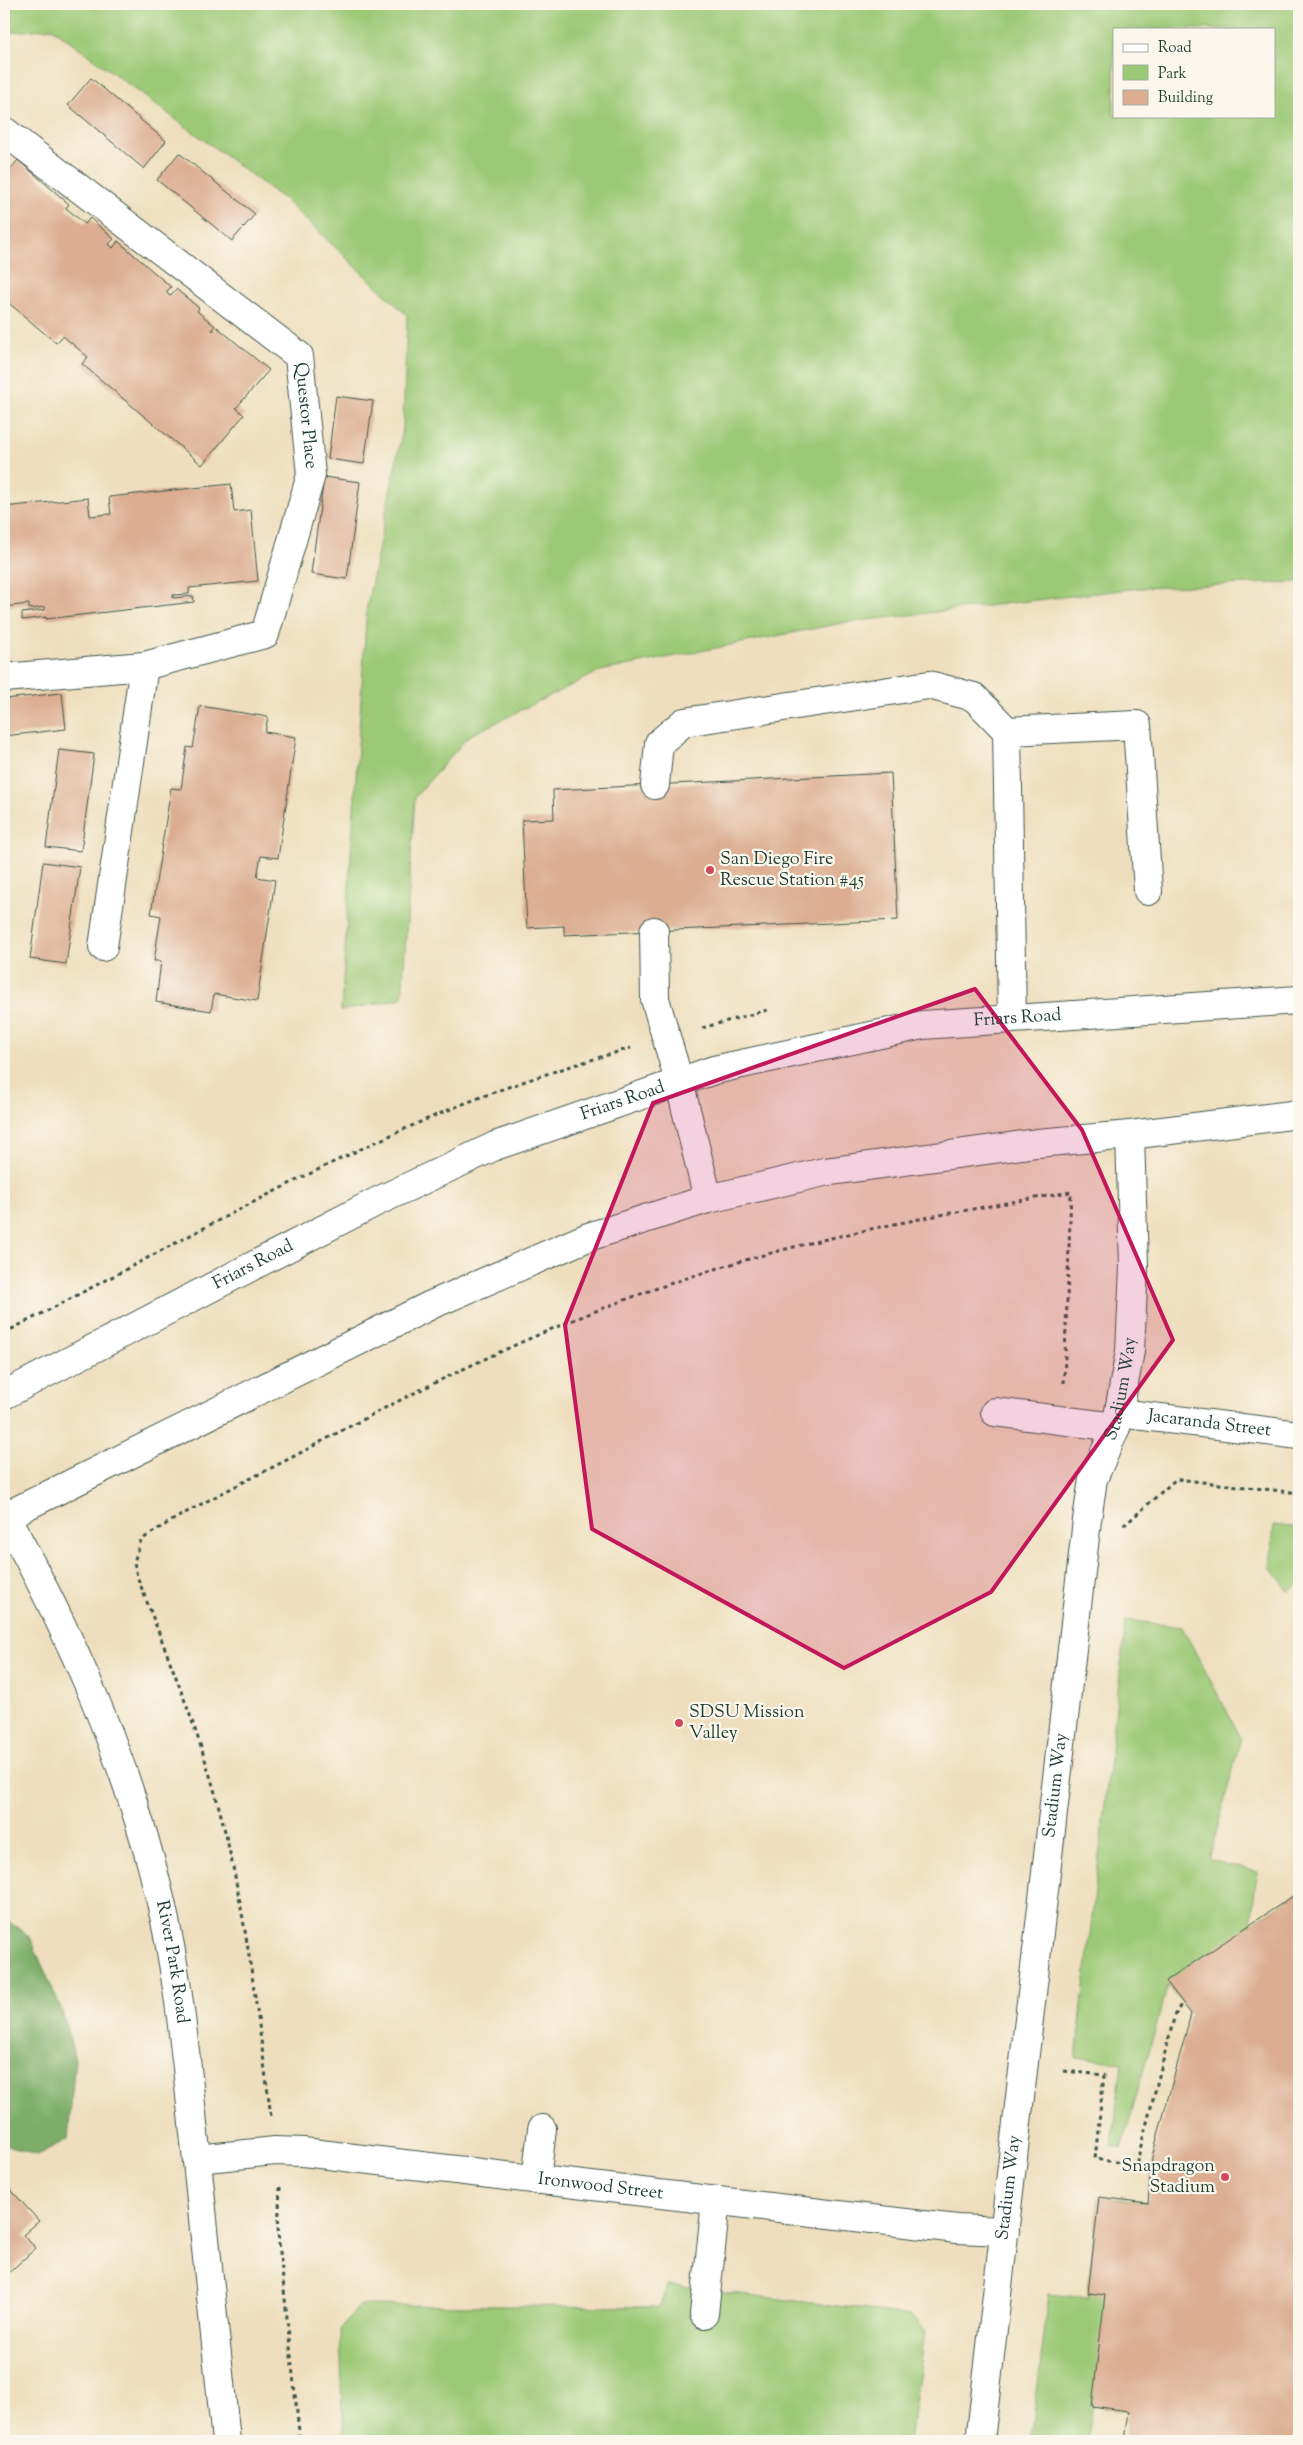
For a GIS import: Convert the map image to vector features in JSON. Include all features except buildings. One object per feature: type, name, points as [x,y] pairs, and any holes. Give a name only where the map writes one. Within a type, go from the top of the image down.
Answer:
[{"type":"main road","name":"Questor Place","points":[[4,131],[299,356],[311,474],[265,634],[144,666],[4,678]]},
{"type":"main road","points":[[103,947],[144,666]]},
{"type":"main road","points":[[655,785],[659,743],[684,722],[929,685],[974,697],[1007,731],[1012,1018]]},
{"type":"main road","points":[[1007,731],[1137,725],[1148,891]]},
{"type":"main road","points":[[654,931],[654,999],[679,1081],[708,1199]]},
{"type":"main road","name":"Friars Road","points":[[4,1395],[376,1202],[495,1146],[714,1070],[922,1025],[1299,1000]]},
{"type":"main road","points":[[4,1516],[431,1305],[588,1237],[708,1199],[824,1172],[1037,1143],[1130,1135],[1299,1114]]},
{"type":"main road","name":"Stadium Way","points":[[980,2441],[1087,1520],[1093,1479],[1118,1420],[1130,1351],[1133,1316],[1134,1226],[1130,1135]]},
{"type":"main road","name":"Jacaranda Street","points":[[996,1412],[1062,1419],[1118,1420],[1299,1435]]},
{"type":"main road","name":"River Park Road","points":[[4,1516],[68,1635],[112,1740],[139,1822],[160,1898],[174,1968],[197,2160],[226,2441]]},
{"type":"main road","points":[[536,2180],[542,2129]]},
{"type":"main road","name":"Ironwood Street","points":[[197,2160],[275,2151],[303,2152],[957,2229],[1005,2231]]},
{"type":"main road","points":[[704,2314],[716,2201]]},
{"type":"path","points":[[4,1333],[296,1180],[432,1117],[552,1071]]},
{"type":"path","points":[[271,2116],[247,1944],[233,1867],[217,1800],[189,1709],[137,1576],[134,1562],[141,1540],[419,1390],[534,1335],[613,1305],[684,1279],[822,1239],[936,1215],[1071,1192],[1066,1362],[1062,1419]]},
{"type":"path","points":[[1117,1523],[1126,1524],[1176,1479],[1299,1493]]},
{"type":"path","points":[[1064,2071],[1104,2075],[1095,2160],[1136,2165],[1174,2018],[1182,2002]]},
{"type":"path","points":[[280,2190],[278,2233],[300,2441]]},
{"type":"highlighted area","points":[[975,989],[1082,1130],[1173,1340],[991,1592],[844,1668],[592,1529],[565,1325],[653,1103]]},
{"type":"green space","points":[[4,4],[1299,4],[1299,582],[1139,588],[842,623],[600,671],[469,736],[415,797],[402,998],[341,1011],[367,606],[403,427],[407,315],[284,199],[52,28],[4,33]]},
{"type":"green space","points":[[1274,1525],[1299,1528],[1299,1584],[1289,1591],[1270,1567]]},
{"type":"green space","points":[[1126,1620],[1182,1627],[1241,1738],[1209,1860],[1257,1872],[1251,1924],[1299,1892],[1299,2441],[1125,2441],[1129,2411],[1093,2406],[1087,2441],[1031,2441],[1049,2294],[1087,2298],[1099,2197],[1148,2202],[1191,2014],[1168,1985],[1121,2149],[1112,2146],[1122,2063],[1076,2057]]},
{"type":"green space","points":[[4,1918],[30,1937],[62,2011],[75,2059],[68,2139],[37,2155],[4,2145]]},
{"type":"green space","points":[[667,2285],[910,2315],[925,2332],[910,2441],[344,2441],[340,2330],[360,2305],[660,2307]]},
{"type":"place","name":"San Diego Fire Rescue Station #45","points":[[710,870]]},
{"type":"place","name":"SDSU Mission Valley","points":[[679,1723]]},
{"type":"place","name":"Snapdragon Stadium","points":[[1225,2177]]}]
